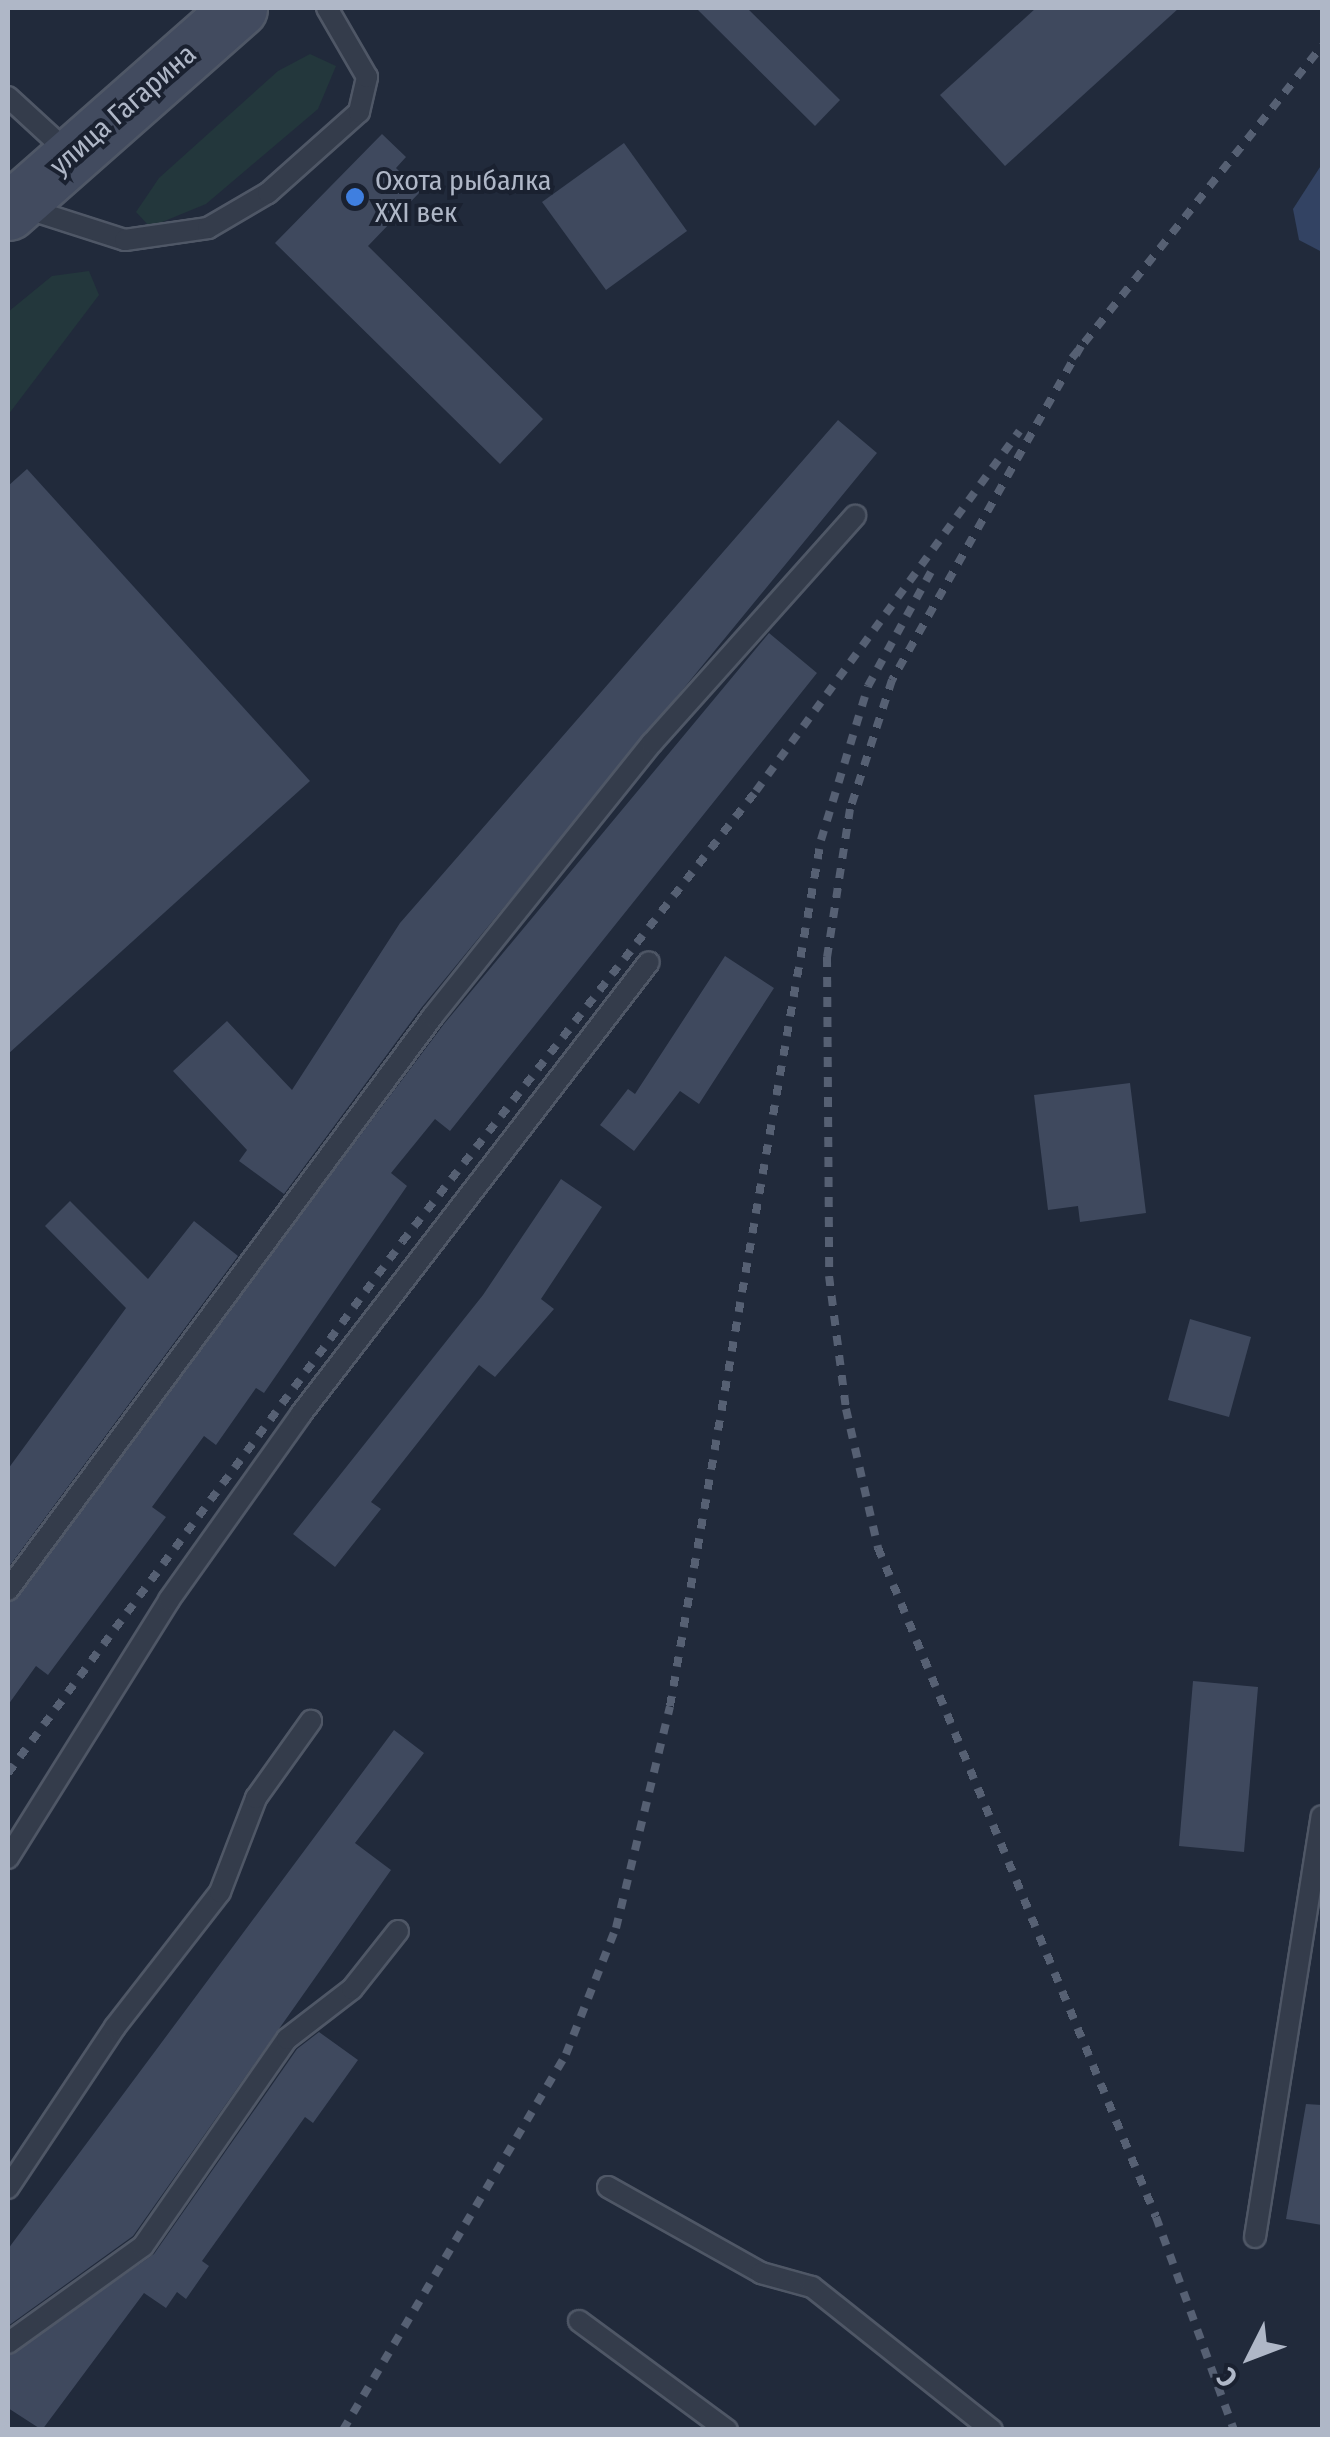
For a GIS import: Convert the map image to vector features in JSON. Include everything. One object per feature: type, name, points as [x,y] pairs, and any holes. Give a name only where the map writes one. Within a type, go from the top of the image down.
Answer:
[{"type":"main road","name":"улица Гагарина","points":[[11,208],[239,8]]},
{"type":"lane","points":[[11,208],[125,240],[208,228],[268,193],[359,112],[367,77],[326,8]]},
{"type":"lane","points":[[8,97],[72,156]]},
{"type":"lane","points":[[8,1590],[432,1016],[652,742],[855,516]]},
{"type":"lane","points":[[8,1858],[169,1600],[301,1414],[648,962]]},
{"type":"lane","points":[[8,2188],[115,2028],[220,1892],[256,1798],[311,1721]]},
{"type":"lane","points":[[1255,2237],[1322,1816]]},
{"type":"lane","points":[[8,2344],[143,2246],[288,2039],[352,1989],[398,1931]]},
{"type":"lane","points":[[608,2187],[762,2273],[812,2287],[992,2430]]},
{"type":"lane","points":[[579,2321],[727,2430]]},
{"type":"green space","points":[[310,54],[336,66],[318,109],[206,204],[150,227],[136,212],[159,178],[278,71]]},
{"type":"green space","points":[[89,271],[99,295],[8,415],[8,312],[52,276]]},
{"type":"water","points":[[1322,164],[1322,252],[1299,240],[1293,209]]},
{"type":"building","points":[[696,8],[747,8],[840,100],[815,126]]},
{"type":"building","points":[[1036,8],[1179,8],[1005,166],[940,95]]},
{"type":"building","points":[[382,134],[406,157],[396,168],[420,192],[368,246],[543,419],[500,464],[275,243]]},
{"type":"building","points":[[624,143],[687,231],[606,290],[542,202]]},
{"type":"building","points":[[838,420],[877,453],[422,1007],[284,1194],[239,1161],[247,1150],[173,1071],[227,1021],[292,1090],[400,923]]},
{"type":"building","points":[[27,469],[310,781],[8,1054],[8,486]]},
{"type":"building","points":[[769,633],[817,673],[450,1131],[435,1119],[391,1173],[407,1186],[264,1393],[256,1388],[216,1445],[204,1436],[152,1507],[166,1517],[48,1675],[36,1666],[8,1705],[8,1604],[444,1024]]},
{"type":"building","points":[[725,956],[774,988],[699,1104],[680,1091],[634,1151],[600,1125],[628,1089],[635,1094]]},
{"type":"building","points":[[1130,1083],[1146,1213],[1080,1222],[1078,1206],[1048,1210],[1034,1095]]},
{"type":"building","points":[[561,1179],[602,1207],[541,1299],[554,1309],[495,1377],[479,1365],[371,1502],[381,1509],[335,1567],[293,1534],[483,1295]]},
{"type":"building","points":[[70,1201],[148,1279],[194,1221],[238,1256],[8,1568],[8,1469],[126,1308],[45,1226]]},
{"type":"building","points":[[1190,1319],[1251,1337],[1229,1417],[1168,1400]]},
{"type":"building","points":[[1193,1681],[1258,1687],[1244,1852],[1179,1846]]},
{"type":"building","points":[[394,1730],[424,1753],[355,1843],[391,1870],[133,2236],[8,2326],[8,2249]]},
{"type":"building","points":[[319,2032],[358,2060],[313,2123],[305,2117],[202,2261],[209,2266],[186,2299],[177,2292],[166,2308],[144,2293],[42,2430],[8,2408],[8,2356],[154,2254],[297,2049]]},
{"type":"building","points":[[1306,2104],[1322,2105],[1322,2225],[1286,2219]]},
{"type":"railway","points":[[1072,358],[1322,46]]},
{"type":"railway","points":[[1081,346],[892,680],[850,809],[827,957],[829,1276],[846,1409],[878,1548],[1156,2217],[1234,2430]]},
{"type":"railway","points":[[8,1773],[402,1242],[756,791],[1019,431]]},
{"type":"railway","points":[[343,2430],[566,2054],[616,1928],[670,1706],[821,840],[868,686],[932,570]]},
{"type":"place","name":"Охота рыбалка XXI век","points":[[355,197]]}]
